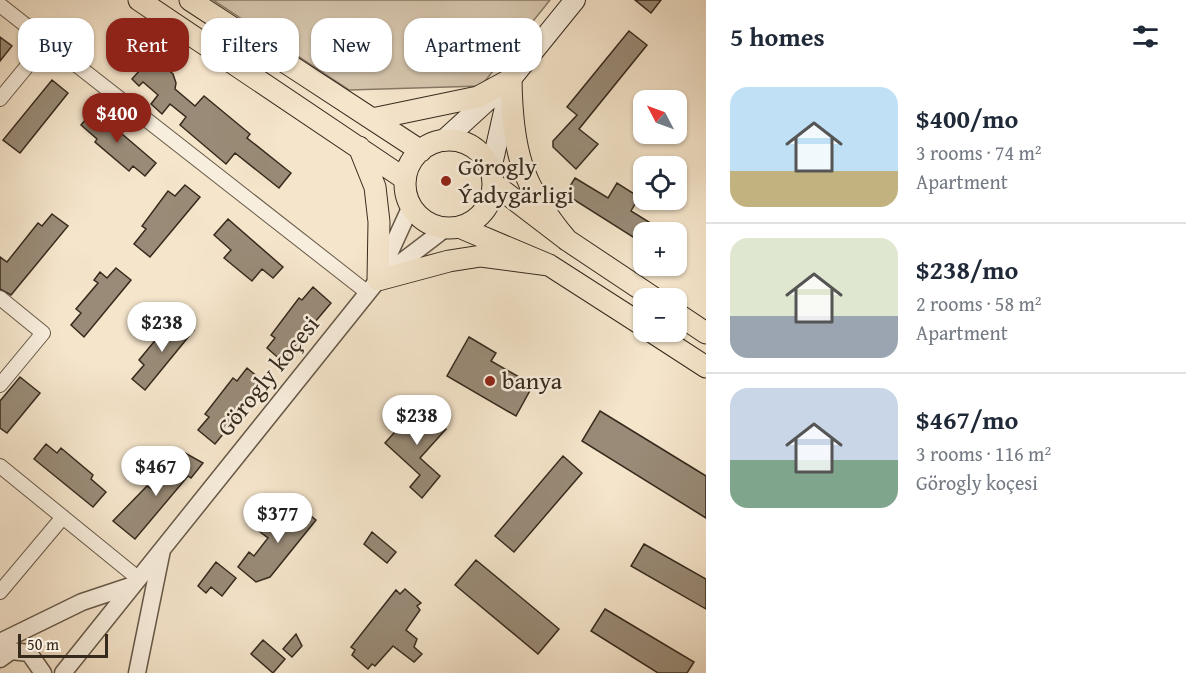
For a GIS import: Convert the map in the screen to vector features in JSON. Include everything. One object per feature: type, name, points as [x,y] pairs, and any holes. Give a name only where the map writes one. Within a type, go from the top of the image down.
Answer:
[{"type":"main road","points":[[139,0],[405,179]]},
{"type":"main road","points":[[190,0],[421,151]]},
{"type":"main road","points":[[575,0],[511,79],[443,141],[421,151],[409,166],[405,179],[406,194],[420,218],[432,225],[453,228],[549,265],[633,319]]},
{"type":"main road","points":[[372,118],[478,97],[511,79]]},
{"type":"main road","points":[[453,228],[473,221],[484,212],[491,199],[492,177],[511,79]]},
{"type":"main road","points":[[511,79],[512,126],[522,169],[542,210],[567,240]]},
{"type":"main road","points":[[443,141],[458,141],[472,146],[484,156],[492,177],[567,240],[639,288]]},
{"type":"main road","points":[[359,147],[375,187],[379,222],[373,286],[449,261],[481,256],[549,265]]},
{"type":"main road","points":[[687,320],[706,333]]},
{"type":"main road","points":[[667,342],[706,367]]},
{"type":"street","points":[[0,5],[18,19]]},
{"type":"street","points":[[0,99],[22,72]]},
{"type":"street","points":[[87,72],[373,286]]},
{"type":"street","points":[[373,286],[411,206]]},
{"type":"street","points":[[373,286],[453,228]]},
{"type":"street","name":"Görogly koçesi","points":[[63,673],[373,286]]},
{"type":"street","points":[[0,298],[43,333],[0,385]]},
{"type":"street","points":[[0,466],[63,517],[136,582],[82,602],[0,642]]},
{"type":"street","points":[[0,592],[63,517]]},
{"type":"street","points":[[137,673],[162,550]]},
{"type":"street","points":[[0,659],[12,651],[29,653],[43,673]]},
{"type":"shaded area","points":[[213,0],[550,0],[536,18],[404,18],[404,72],[492,72],[481,86],[349,90],[322,72],[392,72],[392,18],[311,18],[311,65],[299,57],[299,18],[240,18]]},
{"type":"building","points":[[635,0],[661,0],[651,13]]},
{"type":"building","points":[[629,31],[647,45],[579,129],[598,144],[576,169],[553,147],[553,141],[577,115],[567,107]]},
{"type":"building","points":[[0,37],[12,46],[0,61]]},
{"type":"building","points":[[138,72],[171,72],[176,83],[175,89],[195,106],[204,96],[250,134],[247,138],[291,173],[279,188],[235,153],[226,164],[180,125],[186,117],[170,104],[162,114],[151,104],[158,95],[143,82],[139,86],[132,79]]},
{"type":"building","points":[[52,80],[68,93],[20,153],[3,140]]},
{"type":"building","points":[[94,110],[156,163],[145,176],[133,166],[129,171],[95,142],[97,139],[81,125]]},
{"type":"building","points":[[575,178],[608,198],[617,183],[633,193],[631,211],[649,222],[633,222],[633,237],[565,194]]},
{"type":"building","points":[[185,185],[200,197],[150,257],[134,244],[146,229],[142,226],[168,191],[175,196]]},
{"type":"building","points":[[52,214],[68,226],[11,295],[0,289],[0,257],[7,262],[38,223],[42,226]]},
{"type":"building","points":[[228,219],[283,267],[273,278],[262,269],[252,281],[224,258],[231,250],[214,235]]},
{"type":"building","points":[[116,268],[131,280],[84,337],[71,325],[81,313],[76,309],[98,283],[94,280],[100,272],[107,278]]},
{"type":"building","points":[[313,287],[331,303],[282,361],[267,348],[275,338],[271,335],[299,298],[302,300]]},
{"type":"building","points":[[180,319],[194,330],[145,390],[132,379],[144,365],[139,360],[167,326],[171,330]]},
{"type":"building","name":"banya","points":[[469,337],[496,353],[491,361],[533,385],[516,416],[447,376]]},
{"type":"building","points":[[247,368],[265,383],[215,444],[198,430],[209,417],[205,414],[233,378],[237,381]]},
{"type":"building","points":[[20,377],[40,393],[7,433],[0,428],[0,401]]},
{"type":"building","points":[[419,405],[446,429],[420,458],[440,476],[422,498],[410,487],[420,475],[385,443]]},
{"type":"building","points":[[600,411],[706,476],[706,518],[582,441]]},
{"type":"building","points":[[46,444],[57,453],[61,448],[93,475],[91,479],[106,492],[93,507],[34,459]]},
{"type":"building","points":[[185,453],[203,463],[191,478],[188,476],[135,539],[113,521],[147,486],[153,490]]},
{"type":"building","points":[[563,456],[582,473],[514,552],[495,536]]},
{"type":"building","points":[[295,503],[316,520],[270,577],[256,582],[238,567],[249,552],[254,556],[268,538],[259,531],[274,529],[283,518],[280,515],[288,505],[291,508]]},
{"type":"building","points":[[372,532],[396,552],[387,563],[364,544]]},
{"type":"building","points":[[644,544],[706,579],[706,609],[631,566]]},
{"type":"building","points":[[476,560],[559,629],[538,654],[455,585]]},
{"type":"building","points":[[216,562],[236,578],[222,596],[211,587],[206,593],[198,586]]},
{"type":"building","points":[[405,589],[421,603],[417,606],[420,610],[406,630],[417,639],[414,647],[422,654],[414,662],[393,646],[375,666],[372,664],[368,669],[352,655],[355,650],[351,647],[396,590],[400,594]]},
{"type":"building","points":[[605,609],[694,662],[687,673],[658,673],[591,631]]},
{"type":"building","points":[[296,634],[302,646],[292,657],[283,649]]},
{"type":"building","points":[[263,640],[285,659],[273,673],[251,654]]},
{"type":"place","name":"Görogly Ýadygärligi","points":[[446,181]]},
{"type":"place","name":"banya","points":[[490,381]]}]
